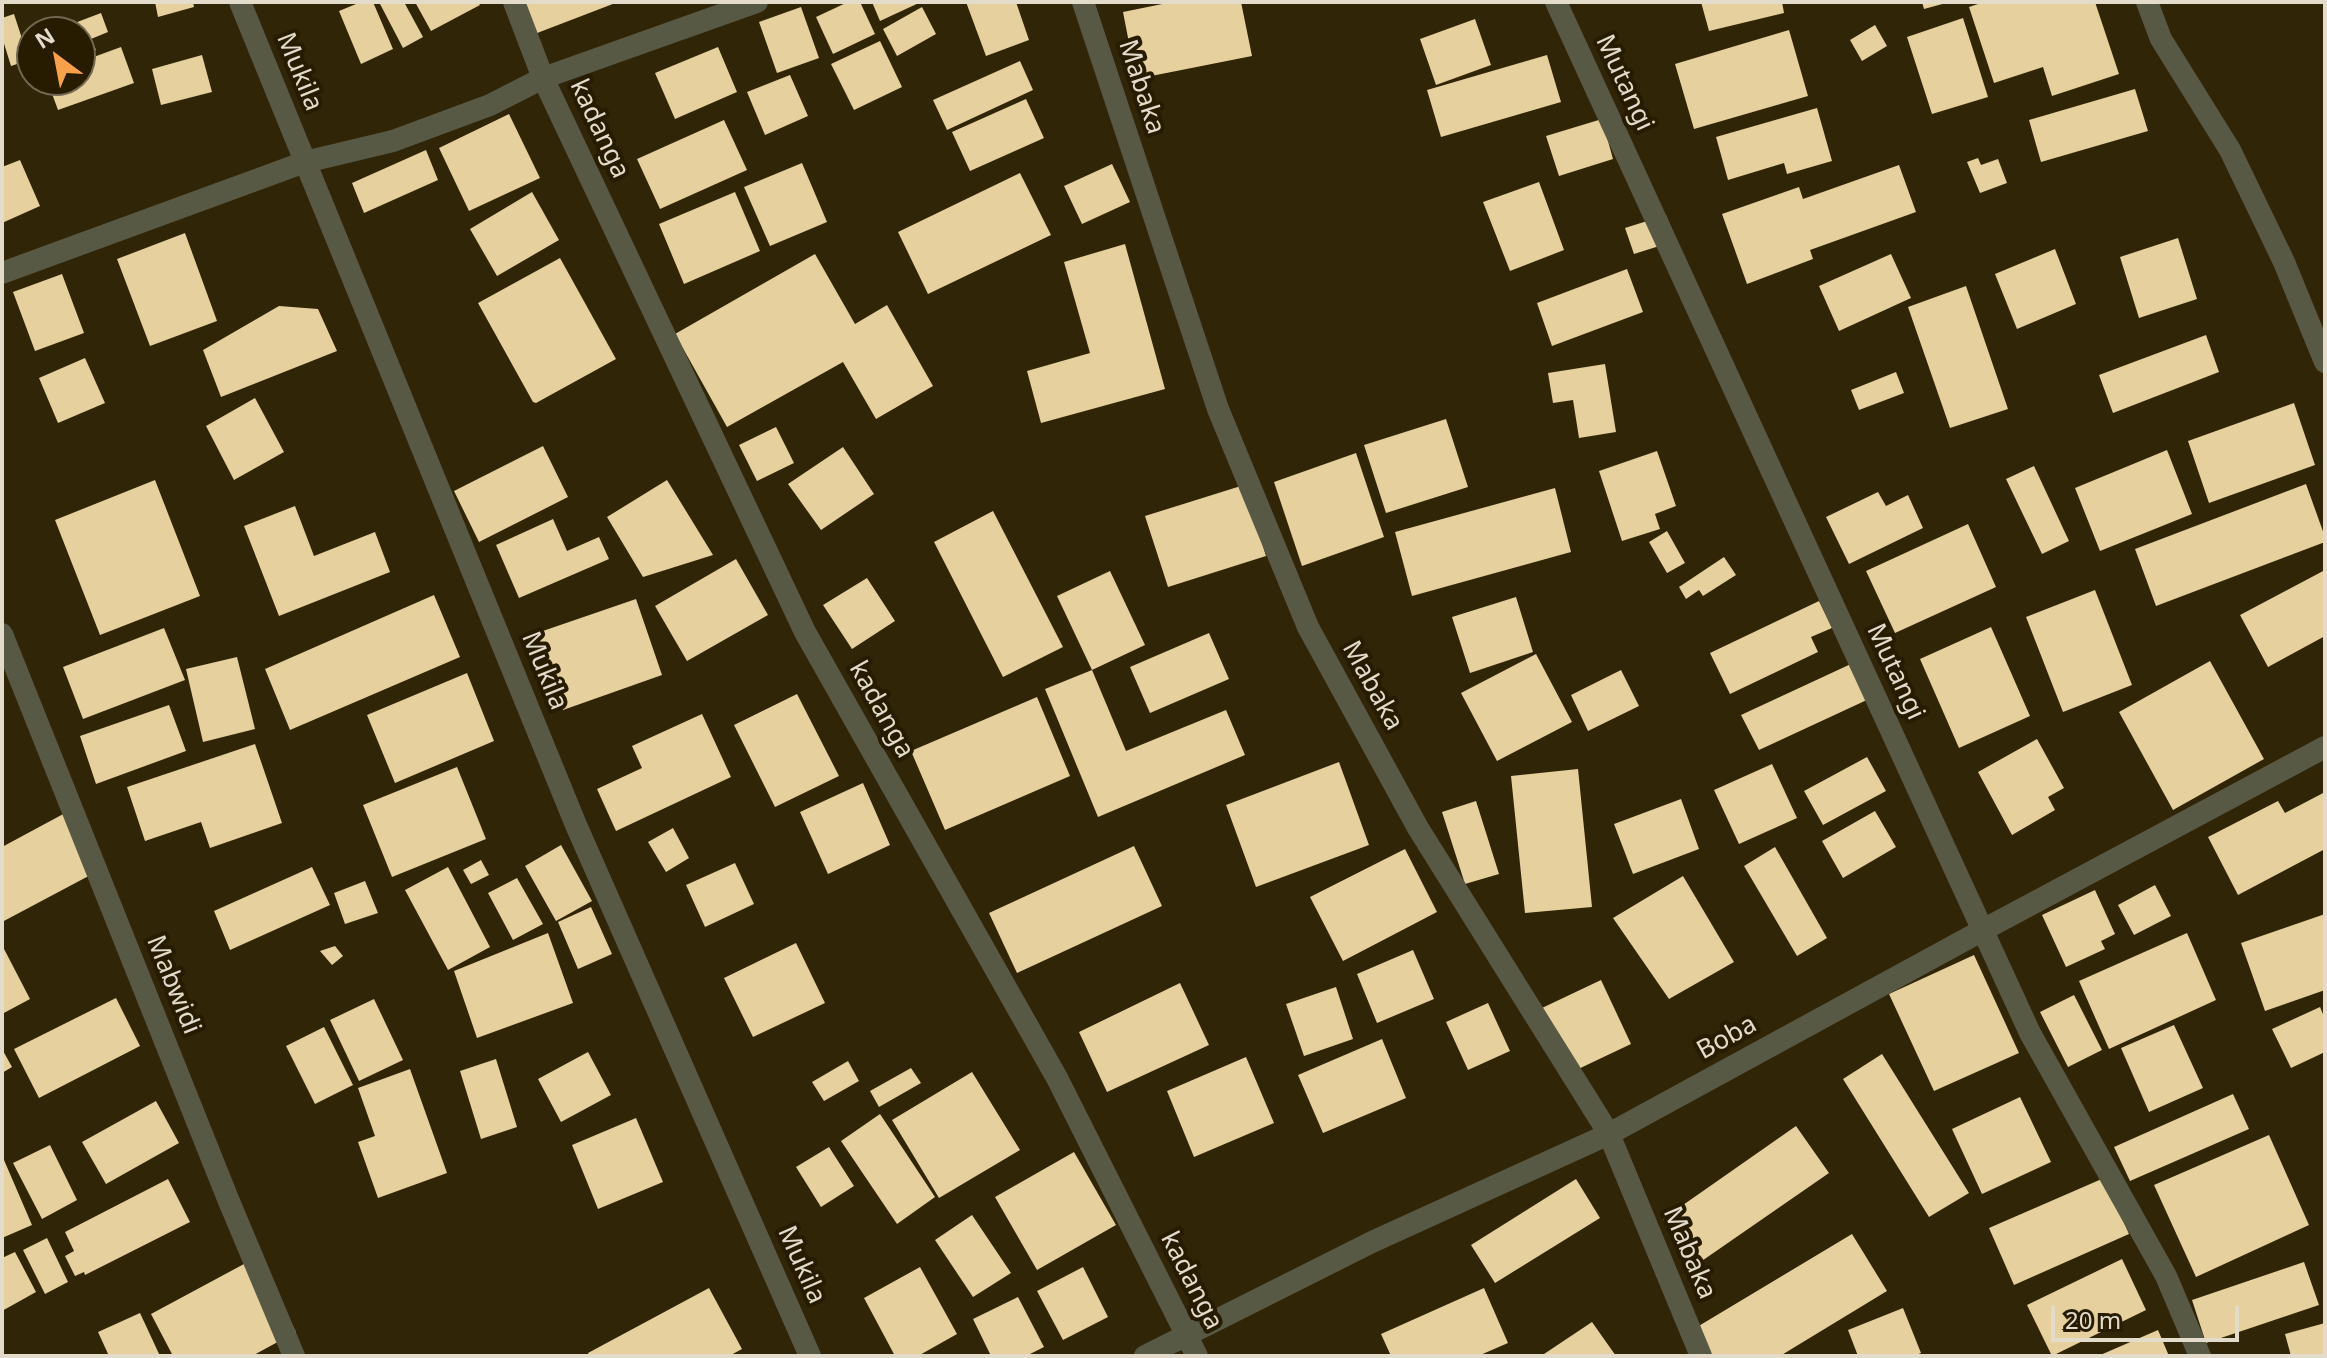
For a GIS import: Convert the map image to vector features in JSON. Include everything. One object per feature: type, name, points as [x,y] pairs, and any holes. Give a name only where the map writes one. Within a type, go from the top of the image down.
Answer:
[{"type":"street","name":"Mukila","points":[[240,2],[576,825],[810,1356]]},
{"type":"street","name":"kadanga","points":[[514,2],[543,78],[805,632],[1057,1078],[1197,1356]]},
{"type":"street","points":[[2,273],[305,162],[393,141],[490,105],[543,78],[757,2]]},
{"type":"street","name":"Mabaka","points":[[1083,2],[1218,409],[1308,627],[1418,828],[1609,1134],[1701,1356]]},
{"type":"street","name":"Mutangi","points":[[1556,2],[2030,1033],[2166,1276],[2200,1356]]},
{"type":"street","points":[[2147,2],[2161,39],[2230,150],[2284,262],[2325,362]]},
{"type":"street","name":"Mabwidi","points":[[2,634],[294,1356]]},
{"type":"street","name":"Boba","points":[[1145,1356],[1372,1242],[1609,1134],[2325,747]]},
{"type":"building","points":[[155,2],[193,2],[194,7],[158,17]]},
{"type":"building","points":[[361,2],[373,2],[393,49],[361,64],[339,11]]},
{"type":"building","points":[[379,2],[404,2],[423,37],[403,48]]},
{"type":"building","points":[[415,2],[478,2],[480,5],[431,31]]},
{"type":"building","points":[[520,2],[618,2],[532,35]]},
{"type":"building","points":[[848,2],[860,2],[875,34],[833,54],[816,17]]},
{"type":"building","points":[[872,2],[921,2],[880,21]]},
{"type":"building","points":[[966,2],[1016,2],[1029,40],[986,56]]},
{"type":"building","points":[[1172,2],[1241,2],[1252,56],[1136,79],[1123,12]]},
{"type":"building","points":[[1701,2],[1782,2],[1784,13],[1709,31]]},
{"type":"building","points":[[1922,2],[1946,2],[1946,3],[1924,9]]},
{"type":"building","points":[[1984,2],[2095,2],[2119,74],[2052,96],[2043,67],[1994,83],[1969,7]]},
{"type":"building","points":[[801,7],[819,58],[777,73],[759,22]]},
{"type":"building","points":[[922,7],[936,34],[897,56],[883,29]]},
{"type":"building","points":[[101,13],[108,32],[96,37],[96,16],[93,16]]},
{"type":"building","points":[[14,14],[16,20],[16,64],[11,66],[2,37],[2,18]]},
{"type":"building","points":[[1963,18],[1988,97],[1932,114],[1907,37]]},
{"type":"building","points":[[1475,19],[1491,65],[1436,85],[1420,39]]},
{"type":"building","points":[[1875,25],[1887,46],[1862,61],[1850,40]]},
{"type":"building","points":[[1789,30],[1808,96],[1694,129],[1675,64]]},
{"type":"building","points":[[880,41],[902,87],[854,110],[831,64]]},
{"type":"building","points":[[121,47],[134,83],[58,110],[53,96],[96,96],[96,56]]},
{"type":"building","points":[[718,47],[737,92],[675,119],[655,73]]},
{"type":"building","points":[[202,55],[212,92],[161,105],[152,69]]},
{"type":"building","points":[[1547,55],[1561,102],[1441,137],[1427,90]]},
{"type":"building","points":[[1020,61],[1033,90],[947,130],[933,100]]},
{"type":"building","points":[[790,75],[808,116],[765,135],[747,92]]},
{"type":"building","points":[[2135,89],[2148,131],[2041,162],[2029,120]]},
{"type":"building","points":[[1026,99],[1044,138],[970,171],[952,132]]},
{"type":"building","points":[[1817,108],[1832,161],[1787,174],[1784,163],[1728,180],[1716,137]]},
{"type":"building","points":[[509,114],[540,178],[469,211],[439,148]]},
{"type":"building","points":[[1602,119],[1613,159],[1559,176],[1546,136]]},
{"type":"building","points":[[724,120],[747,170],[660,209],[637,159]]},
{"type":"building","points":[[426,150],[438,180],[364,213],[352,183]]},
{"type":"building","points":[[1978,158],[1981,165],[1998,159],[2007,183],[1980,193],[1967,162]]},
{"type":"building","points":[[20,160],[40,206],[2,223],[2,167]]},
{"type":"building","points":[[802,163],[827,222],[770,246],[744,187]]},
{"type":"building","points":[[1112,164],[1130,202],[1082,224],[1064,186]]},
{"type":"building","points":[[1899,165],[1916,212],[1810,250],[1813,259],[1747,284],[1722,214],[1799,187],[1803,199]]},
{"type":"building","points":[[1020,173],[1051,235],[928,294],[898,232]]},
{"type":"building","points":[[1539,182],[1564,250],[1510,271],[1483,202]]},
{"type":"building","points":[[532,192],[559,240],[497,276],[470,229]]},
{"type":"building","points":[[735,192],[760,251],[684,284],[659,224]]},
{"type":"building","points":[[1666,215],[1675,241],[1634,254],[1625,228]]},
{"type":"building","points":[[185,233],[217,321],[150,346],[117,259]]},
{"type":"building","points":[[2178,238],[2197,299],[2139,318],[2120,257]]},
{"type":"building","points":[[1125,244],[1165,389],[1041,423],[1027,371],[1090,353],[1064,262]]},
{"type":"building","points":[[2055,249],[2076,304],[2017,329],[1995,274]]},
{"type":"building","points":[[815,254],[855,324],[887,305],[933,386],[876,419],[843,362],[727,427],[675,334]]},
{"type":"building","points":[[1891,254],[1911,298],[1839,331],[1819,286]]},
{"type":"building","points":[[560,258],[616,359],[536,403],[478,303]]},
{"type":"building","points":[[1627,269],[1643,312],[1552,346],[1537,303]]},
{"type":"building","points":[[62,274],[84,333],[35,351],[13,292]]},
{"type":"building","points":[[1966,286],[2008,409],[1950,428],[1908,307]]},
{"type":"building","points":[[279,306],[318,309],[337,351],[221,397],[203,350]]},
{"type":"building","points":[[2206,335],[2219,372],[2113,413],[2099,375]]},
{"type":"building","points":[[85,358],[105,403],[58,423],[39,378]]},
{"type":"building","points":[[1605,364],[1616,432],[1579,438],[1573,400],[1553,403],[1548,373]]},
{"type":"building","points":[[1896,372],[1904,393],[1859,410],[1851,390]]},
{"type":"building","points":[[255,398],[284,452],[234,480],[206,426]]},
{"type":"building","points":[[2294,403],[2315,465],[2209,503],[2188,441]]},
{"type":"building","points":[[1446,419],[1468,487],[1386,513],[1364,445]]},
{"type":"building","points":[[776,427],[794,463],[757,481],[739,445]]},
{"type":"building","points":[[543,446],[568,497],[479,542],[454,491]]},
{"type":"building","points":[[843,447],[874,494],[821,530],[788,484]]},
{"type":"building","points":[[2167,450],[2192,514],[2100,551],[2075,488]]},
{"type":"building","points":[[1657,451],[1676,506],[1655,514],[1660,529],[1622,541],[1599,471]]},
{"type":"building","points":[[1356,453],[1384,537],[1302,566],[1274,482]]},
{"type":"building","points":[[2034,466],[2069,541],[2042,554],[2006,479]]},
{"type":"building","points":[[155,480],[200,596],[100,635],[55,520]]},
{"type":"building","points":[[667,480],[713,555],[643,577],[607,517]]},
{"type":"building","points":[[2306,484],[2325,542],[2156,606],[2135,549]]},
{"type":"building","points":[[1244,485],[1266,556],[1168,587],[1145,516]]},
{"type":"building","points":[[1555,488],[1571,552],[1412,596],[1395,532]]},
{"type":"building","points":[[1878,492],[1886,506],[1908,495],[1923,528],[1849,564],[1826,517]]},
{"type":"building","points":[[295,506],[314,556],[375,532],[390,572],[279,616],[244,526]]},
{"type":"building","points":[[993,511],[1063,647],[1003,677],[934,542]]},
{"type":"building","points":[[553,519],[567,551],[599,537],[609,559],[519,598],[496,545]]},
{"type":"building","points":[[1968,524],[1996,587],[1895,633],[1866,571]]},
{"type":"building","points":[[1667,531],[1685,563],[1667,573],[1649,542]]},
{"type":"building","points":[[1724,557],[1736,575],[1703,596],[1699,590],[1686,599],[1679,587]]},
{"type":"building","points":[[736,559],[768,615],[687,661],[655,606]]},
{"type":"building","points":[[2325,570],[2325,636],[2268,667],[2240,615]]},
{"type":"building","points":[[1110,571],[1145,645],[1092,670],[1057,596]]},
{"type":"building","points":[[867,578],[895,621],[852,649],[823,605]]},
{"type":"building","points":[[2095,590],[2132,685],[2063,712],[2026,617]]},
{"type":"building","points":[[434,595],[460,657],[290,730],[265,669]]},
{"type":"building","points":[[1516,597],[1533,652],[1470,673],[1452,617]]},
{"type":"building","points":[[636,599],[662,675],[563,710],[537,633]]},
{"type":"building","points":[[1819,601],[1832,628],[1811,637],[1818,652],[1730,694],[1710,653]]},
{"type":"building","points":[[1991,627],[2030,716],[1959,748],[1920,659]]},
{"type":"building","points":[[164,628],[185,680],[83,719],[63,667]]},
{"type":"building","points":[[1209,633],[1229,679],[1150,713],[1130,667]]},
{"type":"building","points":[[1536,654],[1572,722],[1497,761],[1461,693]]},
{"type":"building","points":[[237,657],[255,729],[203,742],[186,669]]},
{"type":"building","points":[[2210,661],[2264,759],[2173,810],[2119,712]]},
{"type":"building","points":[[1853,663],[1869,699],[1759,750],[1741,715]]},
{"type":"building","points":[[1092,670],[1126,751],[1226,710],[1245,755],[1098,817],[1045,689]]},
{"type":"building","points":[[1621,670],[1639,706],[1588,731],[1571,695]]},
{"type":"building","points":[[467,673],[494,741],[395,783],[367,715]]},
{"type":"building","points":[[797,694],[839,776],[775,807],[734,725]]},
{"type":"building","points":[[1037,697],[1070,776],[945,830],[911,751]]},
{"type":"building","points":[[169,705],[186,751],[96,784],[80,736]]},
{"type":"building","points":[[702,714],[731,777],[616,831],[597,789],[642,768],[632,746]]},
{"type":"building","points":[[2037,739],[2064,788],[2048,797],[2055,810],[2012,835],[1978,772]]},
{"type":"building","points":[[255,744],[282,823],[210,848],[201,822],[145,841],[127,787]]},
{"type":"building","points":[[1867,757],[1886,791],[1823,825],[1804,791]]},
{"type":"building","points":[[1339,762],[1369,845],[1256,887],[1226,805]]},
{"type":"building","points":[[1772,764],[1797,818],[1739,844],[1714,790]]},
{"type":"building","points":[[457,767],[486,839],[392,877],[363,805]]},
{"type":"building","points":[[1578,769],[1592,907],[1525,913],[1511,776]]},
{"type":"building","points":[[863,783],[890,845],[828,874],[800,812]]},
{"type":"building","points":[[2325,792],[2325,849],[2238,895],[2208,837],[2278,801],[2285,813]]},
{"type":"building","points":[[1681,799],[1699,849],[1633,874],[1614,824]]},
{"type":"building","points":[[1476,801],[1499,874],[1465,884],[1442,812]]},
{"type":"building","points":[[1875,811],[1896,847],[1843,878],[1822,841]]},
{"type":"building","points":[[67,812],[98,871],[2,922],[2,847]]},
{"type":"building","points":[[673,828],[689,858],[666,872],[648,842]]},
{"type":"building","points":[[561,845],[592,901],[556,921],[525,866]]},
{"type":"building","points":[[1134,846],[1162,906],[1017,973],[989,913]]},
{"type":"building","points":[[1775,847],[1827,938],[1797,956],[1744,866]]},
{"type":"building","points":[[1405,849],[1437,912],[1343,961],[1310,897]]},
{"type":"building","points":[[481,860],[489,875],[471,884],[463,870]]},
{"type":"building","points":[[735,863],[754,904],[705,927],[686,885]]},
{"type":"building","points":[[312,867],[330,905],[230,950],[214,911]]},
{"type":"building","points":[[448,867],[490,947],[448,970],[405,890]]},
{"type":"building","points":[[1683,876],[1734,962],[1669,999],[1613,918]]},
{"type":"building","points":[[517,878],[543,924],[513,940],[488,893]]},
{"type":"building","points":[[365,881],[378,913],[345,924],[334,893]]},
{"type":"building","points":[[2155,885],[2171,916],[2134,935],[2118,905]]},
{"type":"building","points":[[2095,890],[2115,934],[2101,941],[2105,949],[2066,967],[2042,915]]},
{"type":"building","points":[[591,907],[612,954],[578,969],[558,922]]},
{"type":"building","points":[[2325,914],[2325,990],[2265,1011],[2241,943]]},
{"type":"building","points":[[548,933],[573,1003],[477,1038],[454,971]]},
{"type":"building","points":[[2187,933],[2216,1000],[2109,1049],[2079,981]]},
{"type":"building","points":[[796,943],[825,1003],[753,1037],[724,978]]},
{"type":"building","points":[[2,945],[30,999],[2,1014]]},
{"type":"building","points":[[335,946],[343,956],[332,965],[320,951]]},
{"type":"building","points":[[1413,950],[1434,999],[1377,1023],[1357,974]]},
{"type":"building","points":[[1974,955],[2019,1053],[1934,1091],[1889,994]]},
{"type":"building","points":[[1601,980],[1631,1044],[1572,1072],[1542,1008]]},
{"type":"building","points":[[1180,983],[1209,1045],[1107,1092],[1079,1032]]},
{"type":"building","points":[[1336,987],[1353,1039],[1304,1056],[1286,1004]]},
{"type":"building","points":[[2074,995],[2102,1050],[2068,1067],[2040,1012]]},
{"type":"building","points":[[116,998],[140,1046],[39,1098],[14,1049]]},
{"type":"building","points":[[374,999],[403,1060],[359,1081],[330,1020]]},
{"type":"building","points":[[1488,1003],[1510,1051],[1468,1070],[1446,1022]]},
{"type":"building","points":[[2320,1007],[2325,1019],[2325,1052],[2291,1068],[2272,1029]]},
{"type":"building","points":[[2174,1025],[2203,1088],[2149,1112],[2121,1048]]},
{"type":"building","points":[[324,1027],[353,1085],[315,1104],[286,1046]]},
{"type":"building","points":[[1382,1039],[1406,1098],[1323,1133],[1298,1075]]},
{"type":"building","points":[[2,1049],[12,1067],[2,1073]]},
{"type":"building","points":[[588,1052],[611,1095],[561,1122],[538,1079]]},
{"type":"building","points":[[1882,1054],[1969,1193],[1929,1217],[1843,1079]]},
{"type":"building","points":[[1246,1057],[1274,1123],[1194,1157],[1167,1091]]},
{"type":"building","points":[[496,1059],[517,1127],[481,1139],[460,1071]]},
{"type":"building","points":[[848,1061],[859,1081],[824,1101],[812,1082]]},
{"type":"building","points":[[911,1068],[921,1083],[879,1107],[870,1091]]},
{"type":"building","points":[[410,1069],[447,1173],[378,1198],[358,1142],[375,1136],[358,1088]]},
{"type":"building","points":[[972,1072],[1020,1150],[939,1198],[892,1120]]},
{"type":"building","points":[[2233,1094],[2249,1129],[2130,1181],[2114,1147]]},
{"type":"building","points":[[2020,1097],[2051,1162],[1982,1194],[1952,1129]]},
{"type":"building","points":[[156,1101],[179,1143],[106,1184],[82,1142]]},
{"type":"building","points":[[880,1114],[935,1197],[897,1224],[841,1141]]},
{"type":"building","points":[[636,1118],[663,1182],[598,1209],[572,1145]]},
{"type":"building","points":[[1796,1126],[1829,1173],[1696,1265],[1663,1219]]},
{"type":"building","points":[[2269,1135],[2309,1225],[2196,1277],[2154,1185]]},
{"type":"building","points":[[50,1145],[77,1200],[42,1219],[13,1163]]},
{"type":"building","points":[[829,1147],[854,1186],[821,1207],[796,1167]]},
{"type":"building","points":[[1074,1152],[1116,1225],[1037,1270],[995,1197]]},
{"type":"building","points":[[2,1161],[32,1225],[2,1238]]},
{"type":"building","points":[[2104,1178],[2129,1234],[2014,1285],[1989,1228]]},
{"type":"building","points":[[168,1179],[190,1222],[85,1275],[84,1272],[75,1276],[65,1256],[74,1251],[65,1232]]},
{"type":"building","points":[[1576,1179],[1600,1218],[1495,1283],[1471,1245]]},
{"type":"building","points":[[972,1215],[1011,1273],[973,1297],[935,1240]]},
{"type":"building","points":[[1852,1234],[1887,1291],[1780,1356],[1701,1356],[1687,1333]]},
{"type":"building","points":[[47,1238],[68,1282],[45,1294],[23,1250]]},
{"type":"building","points":[[15,1252],[36,1292],[2,1311],[2,1258]]},
{"type":"building","points":[[257,1257],[296,1332],[252,1356],[173,1356],[151,1314]]},
{"type":"building","points":[[2122,1259],[2146,1310],[2052,1356],[2027,1305]]},
{"type":"building","points":[[2304,1262],[2319,1305],[2206,1343],[2192,1300]]},
{"type":"building","points":[[920,1267],[957,1334],[918,1356],[895,1356],[864,1298]]},
{"type":"building","points":[[1083,1267],[1108,1317],[1063,1340],[1037,1291]]},
{"type":"building","points":[[709,1288],[742,1349],[729,1356],[589,1356],[588,1353]]},
{"type":"building","points":[[1484,1288],[1508,1343],[1478,1356],[1391,1356],[1381,1334]]},
{"type":"building","points":[[1018,1297],[1044,1347],[1026,1356],[991,1356],[973,1319]]},
{"type":"building","points":[[1903,1308],[1921,1353],[1914,1356],[1858,1356],[1848,1330]]},
{"type":"building","points":[[140,1313],[160,1356],[109,1356],[98,1332]]},
{"type":"building","points":[[1592,1322],[1616,1356],[1541,1356]]},
{"type":"building","points":[[2325,1323],[2325,1356],[2291,1356],[2285,1334]]},
{"type":"building","points":[[2158,1330],[2169,1356],[2098,1356]]}]
